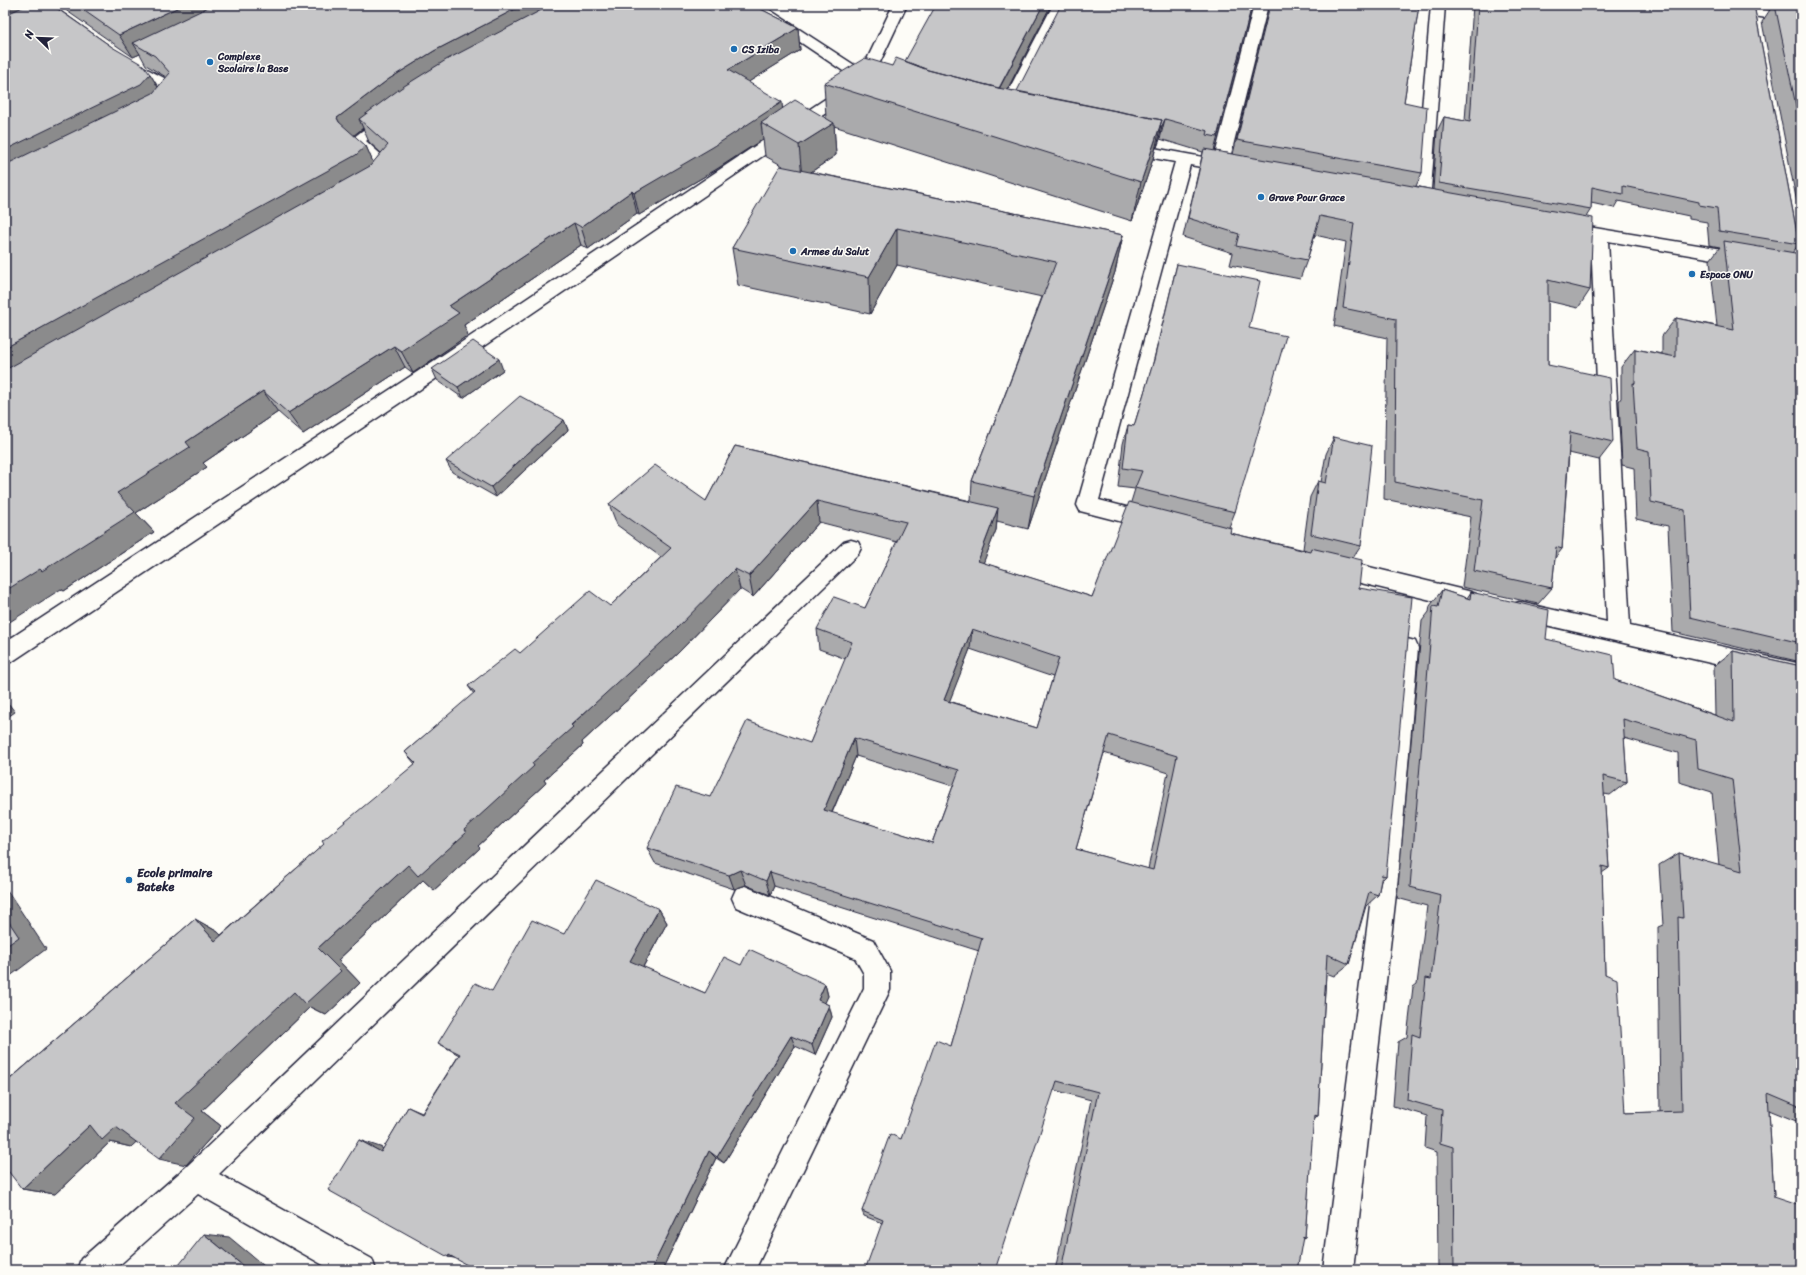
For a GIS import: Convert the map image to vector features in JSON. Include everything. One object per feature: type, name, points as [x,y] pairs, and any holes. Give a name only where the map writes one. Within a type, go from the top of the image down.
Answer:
[{"type":"street","points":[[752,5],[865,79],[885,86]]},
{"type":"street","points":[[5,654],[431,372],[865,79],[900,5]]},
{"type":"street","points":[[1000,123],[1060,5]]},
{"type":"street","points":[[1220,165],[1261,5]]},
{"type":"street","points":[[1422,202],[1438,5]]},
{"type":"street","points":[[1755,27],[1752,8],[1801,18]]},
{"type":"street","points":[[134,60],[163,83],[174,97],[161,112],[154,115]]},
{"type":"street","points":[[367,187],[374,183],[388,168],[372,156],[357,141],[371,132],[403,106]]},
{"type":"street","points":[[985,119],[1015,126]]},
{"type":"street","points":[[1115,146],[1242,169]]},
{"type":"street","points":[[1172,526],[1087,505],[1184,159]]},
{"type":"street","points":[[1546,224],[1799,262]]},
{"type":"street","points":[[1599,233],[1619,634]]},
{"type":"street","points":[[92,1270],[196,1177],[851,548]]},
{"type":"street","points":[[1317,563],[1410,608],[1493,605],[1801,674]]},
{"type":"street","points":[[1338,1270],[1388,859],[1410,608]]},
{"type":"street","points":[[739,1270],[877,990],[877,971],[864,949],[745,898]]},
{"type":"street","points":[[196,1177],[361,1270]]},
{"type":"building","points":[[27,5],[52,5],[112,47],[143,65],[150,74],[141,84],[5,150],[5,15]]},
{"type":"building","points":[[76,5],[183,5],[119,35]]},
{"type":"building","points":[[213,5],[523,5],[434,51],[389,79],[337,118],[339,122],[366,146],[356,155],[5,348],[5,165],[153,93],[170,73],[155,56],[133,43]]},
{"type":"building","points":[[551,5],[753,5],[798,28],[728,70],[782,102],[713,147],[634,193],[632,191],[581,227],[574,223],[449,306],[459,313],[401,351],[394,346],[288,413],[263,391],[186,442],[190,447],[117,493],[135,512],[42,571],[40,569],[5,591],[5,370],[370,166],[388,145],[359,119],[401,88],[446,60]]},
{"type":"building","points":[[936,5],[1043,5],[999,88],[928,70],[905,61]]},
{"type":"building","points":[[1061,5],[1252,5],[1217,137],[1207,135],[1208,131],[1165,119],[1162,126],[1160,126],[1162,120],[1017,91]]},
{"type":"building","points":[[1270,5],[1419,5],[1404,102],[1427,107],[1422,173],[1237,140]]},
{"type":"building","points":[[1478,5],[1754,5],[1799,244],[1719,231],[1717,208],[1699,205],[1699,202],[1623,186],[1623,194],[1592,187],[1591,209],[1439,183],[1444,117],[1470,122]]},
{"type":"building","points":[[1775,5],[1801,7],[1801,130]]},
{"type":"building","points":[[865,58],[892,66],[896,58],[928,70],[998,88],[1162,120],[1141,182],[824,83]]},
{"type":"building","points":[[795,100],[834,123],[799,145],[761,123]]},
{"type":"building","points":[[1204,149],[1593,218],[1590,290],[1548,280],[1548,365],[1610,378],[1613,442],[1570,432],[1562,549],[1556,547],[1552,588],[1474,571],[1483,500],[1395,482],[1396,319],[1343,308],[1354,223],[1320,216],[1307,260],[1236,246],[1239,234],[1188,218]]},
{"type":"building","points":[[780,166],[1123,235],[1034,496],[972,481],[1056,262],[897,228],[869,277],[732,248]]},
{"type":"building","points":[[1724,241],[1801,254],[1801,643],[1690,617],[1685,510],[1651,502],[1649,451],[1637,448],[1633,383],[1635,384],[1635,349],[1676,357],[1676,318],[1734,330]]},
{"type":"building","points":[[1177,264],[1260,281],[1249,328],[1286,336],[1235,512],[1135,488],[1142,471],[1123,468],[1128,425],[1134,426],[1154,360]]},
{"type":"building","points":[[473,341],[499,359],[458,387],[432,369]]},
{"type":"building","points":[[520,396],[564,420],[491,487],[446,461]]},
{"type":"building","points":[[1334,437],[1372,446],[1361,546],[1311,534],[1318,481],[1326,483]]},
{"type":"building","points":[[735,446],[998,508],[978,561],[1092,597],[1129,502],[1231,528],[1230,533],[1310,552],[1311,548],[1362,560],[1359,588],[1412,597],[1386,876],[1382,875],[1378,895],[1369,892],[1349,964],[1327,954],[1318,1116],[1314,1115],[1305,1237],[1303,1237],[1297,1270],[1061,1270],[1098,1092],[1057,1081],[995,1270],[865,1270],[883,1220],[862,1211],[890,1134],[901,1139],[936,1040],[951,1046],[982,938],[770,872],[766,881],[740,870],[729,875],[647,848],[676,787],[710,797],[747,721],[810,743],[852,642],[817,629],[834,597],[865,608],[906,522],[817,501],[749,576],[735,569],[672,633],[571,725],[573,727],[532,763],[534,766],[464,830],[466,833],[418,876],[408,865],[318,948],[341,971],[305,1004],[294,992],[175,1103],[195,1118],[159,1159],[116,1127],[102,1140],[90,1125],[22,1189],[5,1167],[5,1078],[6,1077],[9,1080],[195,919],[215,941],[324,844],[322,841],[416,763],[405,752],[475,692],[468,686],[515,649],[520,653],[590,591],[610,606],[671,548],[609,504],[655,465],[706,501]],"holes":[[[972,629],[1059,658],[1037,728],[944,700]],[[1109,735],[1177,756],[1153,870],[1076,849]],[[854,738],[959,770],[932,843],[824,810]]]},
{"type":"building","points":[[1442,590],[1470,599],[1471,592],[1549,610],[1546,639],[1613,655],[1615,680],[1734,722],[1733,651],[1801,666],[1801,1107],[1768,1093],[1774,1197],[1801,1206],[1801,1270],[1454,1270],[1453,1147],[1440,1143],[1442,1110],[1407,1100],[1412,1034],[1420,1037],[1426,978],[1431,979],[1441,895],[1410,887],[1433,606],[1438,607]],"holes":[[[1623,719],[1696,740],[1698,769],[1732,779],[1742,871],[1679,853],[1683,918],[1678,917],[1682,1111],[1625,1113],[1617,979],[1605,974],[1602,866],[1609,868],[1603,776],[1627,782]]]},
{"type":"building","points":[[596,880],[659,909],[630,961],[705,993],[724,957],[741,965],[749,949],[825,984],[818,1000],[829,1005],[812,1045],[791,1036],[717,1157],[709,1151],[651,1270],[476,1270],[449,1255],[448,1257],[328,1190],[359,1140],[381,1152],[408,1107],[422,1114],[460,1054],[438,1043],[475,983],[492,991],[532,920],[564,934]]},
{"type":"building","points":[[5,916],[19,937],[5,947]]},
{"type":"building","points":[[204,1234],[248,1270],[175,1270]]},
{"type":"place","name":"CS Iziba","points":[[734,49]]},
{"type":"place","name":"Complexe Scolaire la Base","points":[[210,62]]},
{"type":"place","name":"Grave Pour Grace","points":[[1261,197]]},
{"type":"place","name":"Armee du Salut","points":[[793,251]]},
{"type":"place","name":"Espace ONU","points":[[1692,274]]},
{"type":"place","name":"Ecole primaire Bateke","points":[[129,880]]}]
